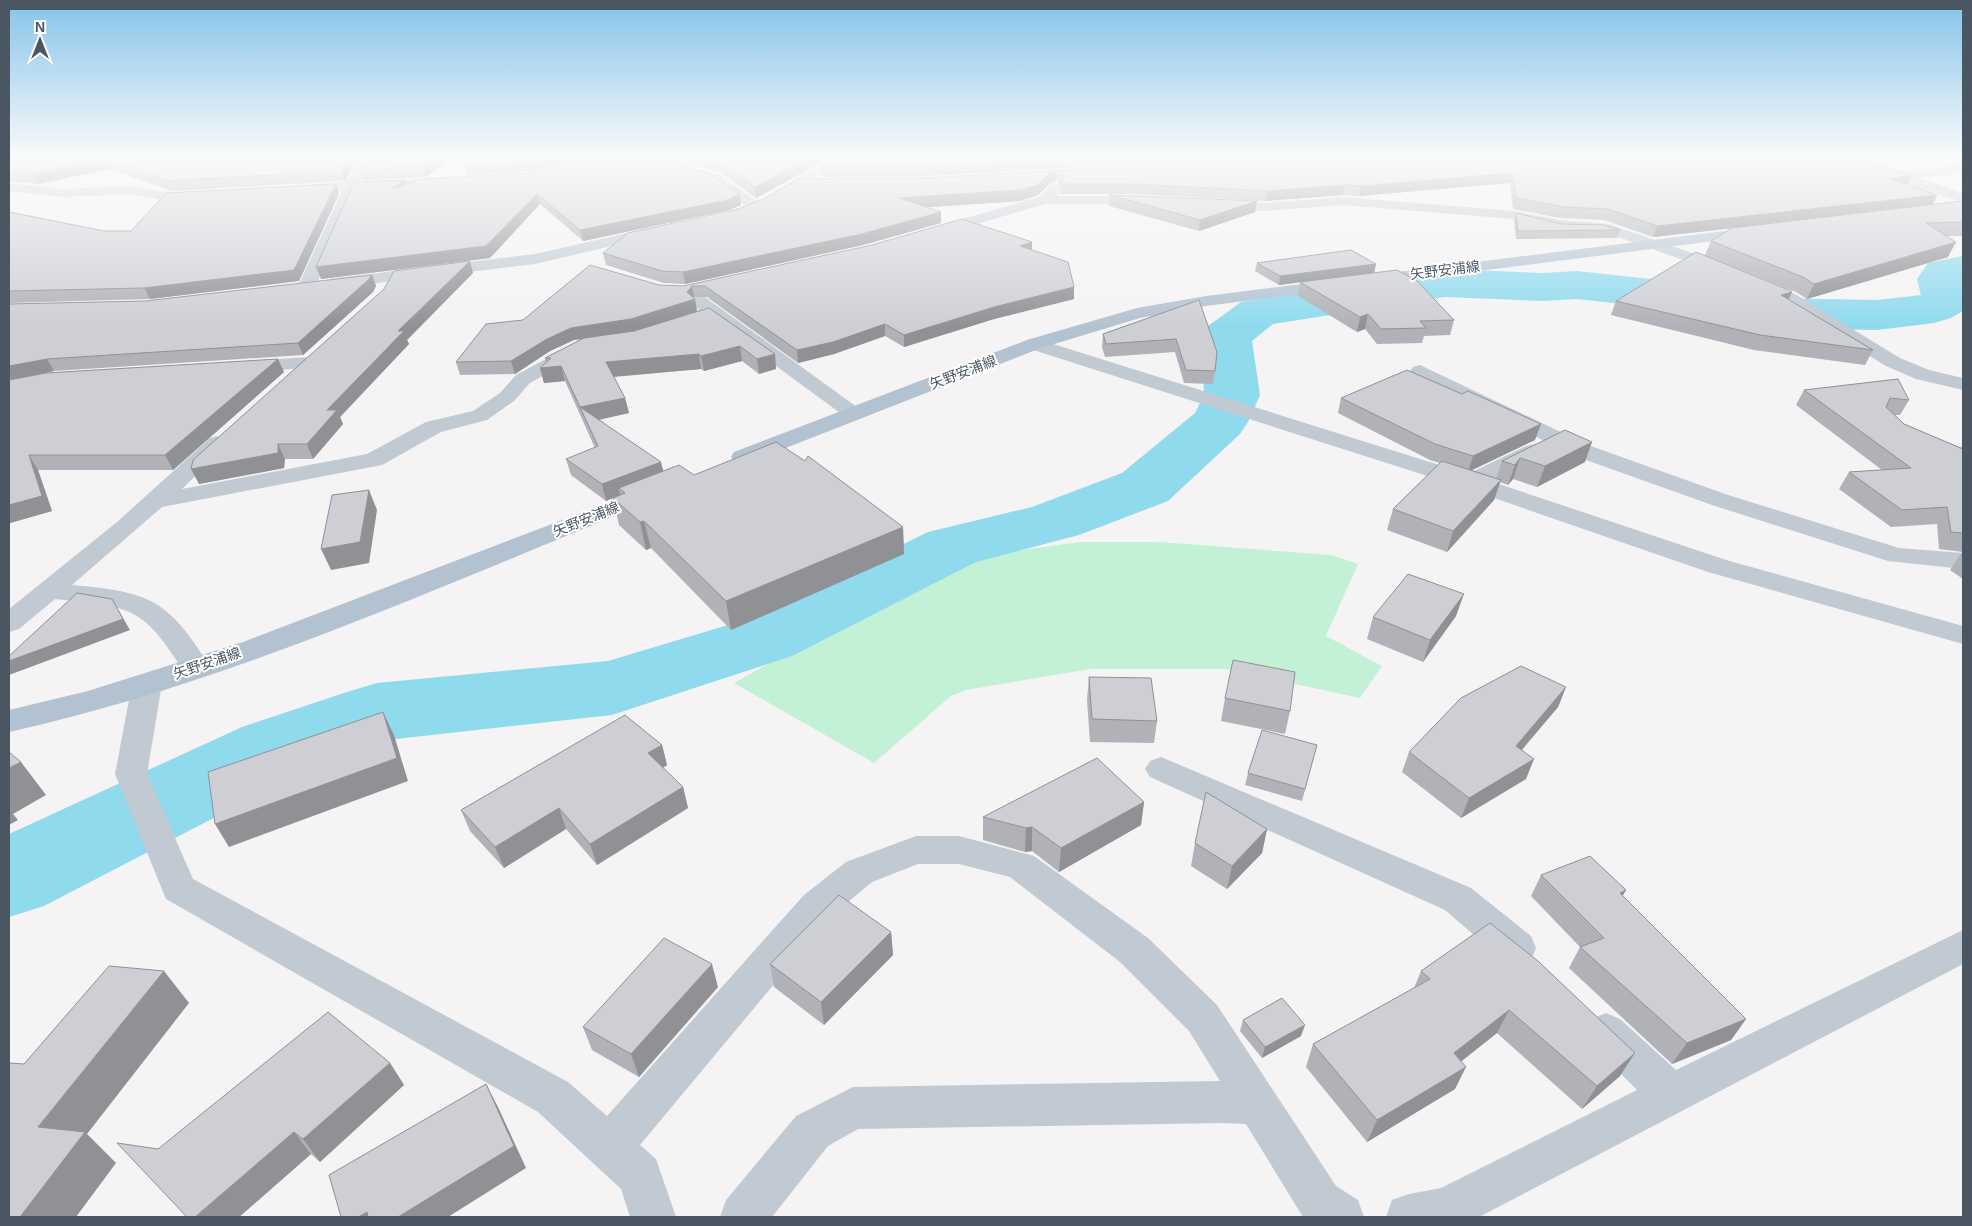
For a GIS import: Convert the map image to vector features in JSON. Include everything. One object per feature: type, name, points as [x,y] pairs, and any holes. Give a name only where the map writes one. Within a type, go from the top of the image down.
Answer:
[{"type":"main road","name":"矢野安浦線","points":[[728,463],[1034,344],[1137,313],[1206,300],[1780,230]]},
{"type":"main road","name":"矢野安浦線","points":[[9,721],[147,684],[196,668],[395,595],[665,488]]},
{"type":"street","points":[[307,286],[339,213]]},
{"type":"street","points":[[913,237],[997,213]]},
{"type":"street","points":[[1498,213],[1560,225],[1604,227],[1720,268],[1789,298],[1893,362],[1923,375],[1963,384]]},
{"type":"street","points":[[288,289],[535,259],[676,227]]},
{"type":"street","points":[[535,259],[581,266]]},
{"type":"street","points":[[381,296],[390,278]]},
{"type":"street","points":[[686,290],[714,314],[854,414]]},
{"type":"street","points":[[688,322],[714,314]]},
{"type":"street","points":[[1034,344],[1211,402],[1470,482],[1717,566],[1963,635]]},
{"type":"street","points":[[154,501],[374,460],[434,427],[480,416],[507,397],[523,379],[558,357],[589,345]]},
{"type":"street","points":[[221,369],[317,357],[280,389]]},
{"type":"street","points":[[1420,372],[1580,450],[1720,500],[1897,556],[1963,561]]},
{"type":"street","points":[[9,623],[154,501],[236,427]]},
{"type":"street","points":[[1470,482],[1558,439]]},
{"type":"street","points":[[50,590],[127,600],[155,614],[168,626],[196,668]]},
{"type":"street","points":[[147,684],[131,774],[178,889],[554,1098],[640,1175],[653,1217]]},
{"type":"street","points":[[1161,769],[1458,899],[1538,967]]},
{"type":"street","points":[[610,1148],[817,906],[859,872],[916,850],[959,850],[1021,866],[1134,950],[1203,1018],[1320,1202],[1341,1217]]},
{"type":"street","points":[[1409,1217],[1445,1210],[1963,946]]},
{"type":"street","points":[[1580,1008],[1671,1094]]},
{"type":"street","points":[[743,1217],[812,1132],[853,1108],[1223,1102],[1257,1104]]},
{"type":"green space","points":[[1080,542],[1159,542],[1331,555],[1358,564],[1326,636],[1382,666],[1360,698],[1226,669],[1091,669],[966,690],[951,696],[874,763],[734,683],[938,569],[1015,551]]},
{"type":"building","points":[[9,213],[104,231],[131,231],[147,213],[322,213],[294,270],[144,288],[9,291]]},
{"type":"building","points":[[340,213],[518,213],[486,246],[316,267]]},
{"type":"building","points":[[560,213],[663,213],[580,230]]},
{"type":"building","points":[[719,213],[937,213],[862,234],[683,272],[662,271],[603,253],[628,233]]},
{"type":"building","points":[[1176,213],[1220,213],[1200,220]]},
{"type":"building","points":[[1516,213],[1562,224],[1604,225],[1620,230],[1518,231]]},
{"type":"building","points":[[1620,213],[1772,213],[1657,226]]},
{"type":"building","points":[[1858,213],[1963,213],[1963,222],[1926,223],[1956,242],[1814,284],[1803,277],[1711,241],[1732,228]]},
{"type":"building","points":[[962,219],[1032,242],[1020,246],[1068,262],[1074,287],[994,307],[904,335],[885,324],[833,342],[797,350],[705,286],[692,286],[687,292],[695,299],[631,319],[571,328],[547,339],[511,361],[456,362],[486,324],[523,320],[590,265],[659,285],[683,286],[872,245]]},
{"type":"building","points":[[1351,250],[1376,264],[1280,276],[1257,263]]},
{"type":"building","points":[[1696,252],[1789,290],[1792,292],[1781,295],[1873,350],[1760,335],[1616,301]]},
{"type":"building","points":[[470,261],[398,331],[404,331],[327,410],[337,410],[307,444],[278,444],[278,453],[191,469],[193,460],[384,289],[394,271]]},
{"type":"building","points":[[1397,270],[1417,281],[1454,320],[1420,321],[1426,328],[1381,329],[1368,314],[1360,317],[1300,282]]},
{"type":"building","points":[[372,275],[298,343],[47,359],[9,366],[9,304],[145,301]]},
{"type":"building","points":[[1199,300],[1217,352],[1215,371],[1186,370],[1176,339],[1106,344],[1103,334]]},
{"type":"building","points":[[709,308],[775,354],[757,359],[740,346],[701,356],[699,354],[606,362],[625,398],[580,407],[661,462],[602,484],[566,459],[598,446],[561,366],[540,368],[551,358],[545,358],[584,338],[634,331]]},
{"type":"building","points":[[278,359],[165,455],[29,455],[42,496],[9,505],[9,380],[46,373]]},
{"type":"building","points":[[1407,370],[1462,394],[1468,391],[1541,424],[1473,456],[1435,444],[1341,398]]},
{"type":"building","points":[[1898,379],[1909,400],[1890,398],[1886,407],[1904,424],[1963,449],[1963,533],[1951,532],[1947,507],[1902,510],[1849,472],[1911,468],[1804,390]]},
{"type":"building","points":[[1565,430],[1592,442],[1545,466],[1520,458],[1515,465],[1502,461]]},
{"type":"building","points":[[776,442],[805,461],[808,456],[903,527],[726,601],[644,521],[640,522],[613,498],[625,493],[619,488],[679,465],[694,475]]},
{"type":"building","points":[[1442,461],[1501,480],[1453,531],[1393,509]]},
{"type":"building","points":[[369,490],[360,542],[321,549],[332,495]]},
{"type":"building","points":[[1408,574],[1464,594],[1430,640],[1373,617]]},
{"type":"building","points":[[77,593],[112,599],[123,619],[9,661],[9,656]]},
{"type":"building","points":[[1233,660],[1295,672],[1290,711],[1225,698]]},
{"type":"building","points":[[1521,666],[1566,687],[1516,746],[1534,759],[1469,798],[1409,752],[1461,698]]},
{"type":"building","points":[[1089,677],[1151,678],[1157,721],[1092,719]]},
{"type":"building","points":[[383,712],[397,758],[215,824],[208,772]]},
{"type":"building","points":[[625,715],[662,745],[648,753],[683,787],[590,844],[559,808],[495,847],[461,810]]},
{"type":"building","points":[[1262,730],[1317,745],[1305,789],[1248,773]]},
{"type":"building","points":[[9,752],[21,762],[9,768]]},
{"type":"building","points":[[1097,758],[1144,802],[1061,848],[1032,827],[1026,828],[983,817]]},
{"type":"building","points":[[1206,792],[1267,829],[1232,866],[1195,843]]},
{"type":"building","points":[[1590,856],[1626,890],[1620,893],[1746,1019],[1687,1043],[1580,947],[1604,938],[1541,875]]},
{"type":"building","points":[[839,895],[891,932],[821,1002],[770,964]]},
{"type":"building","points":[[1490,923],[1538,961],[1635,1053],[1597,1086],[1509,1010],[1454,1053],[1466,1067],[1377,1120],[1313,1044],[1430,979],[1421,971]]},
{"type":"building","points":[[664,938],[712,964],[631,1054],[583,1027]]},
{"type":"building","points":[[109,966],[164,971],[38,1127],[85,1132],[20,1217],[9,1217],[9,1063],[24,1064]]},
{"type":"building","points":[[1282,998],[1305,1025],[1265,1047],[1243,1020]]},
{"type":"building","points":[[328,1012],[390,1063],[303,1139],[294,1132],[195,1217],[187,1217],[117,1143],[158,1149]]},
{"type":"building","points":[[486,1084],[514,1146],[398,1217],[368,1217],[367,1212],[358,1217],[341,1217],[329,1175]]},
{"type":"waterway","points":[[9,878],[273,749],[377,712],[612,688],[765,639],[842,603],[952,547],[1055,521],[1145,487],[1219,422],[1232,395],[1226,337],[1258,312],[1389,290],[1445,283],[1542,287],[1577,285],[1725,301],[1767,313],[1877,315],[1934,308],[1947,301],[1940,279],[1944,273],[1963,270]]}]
